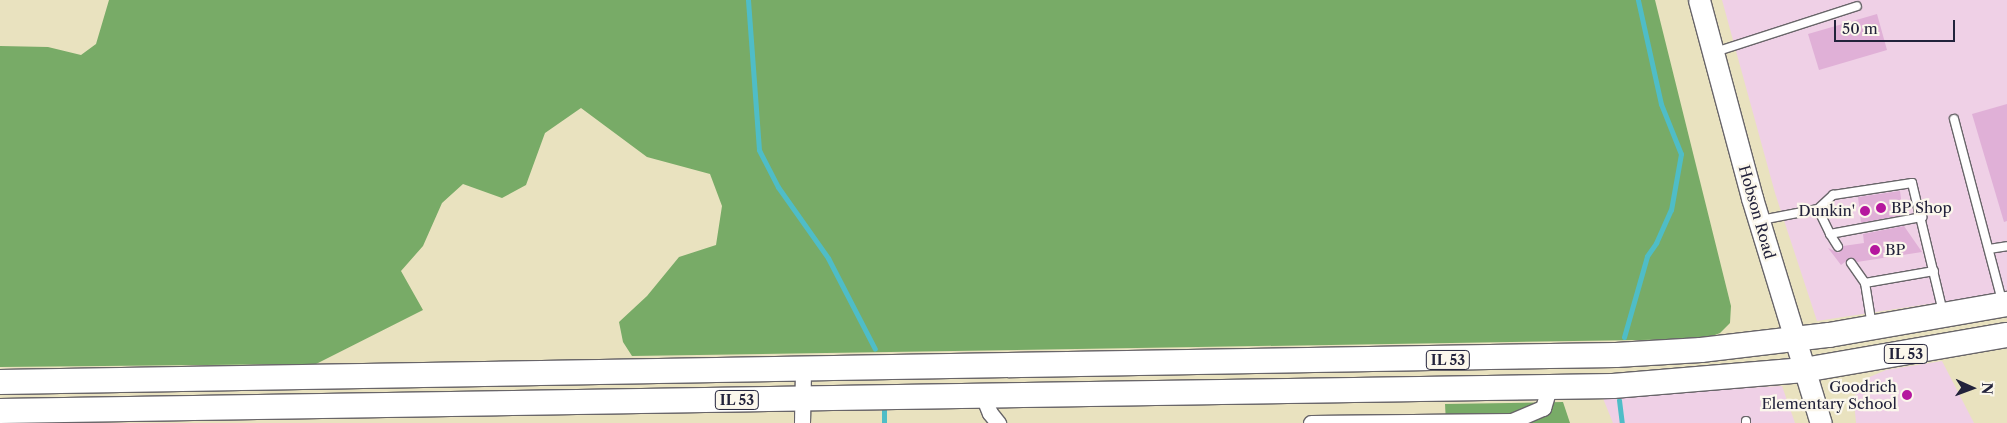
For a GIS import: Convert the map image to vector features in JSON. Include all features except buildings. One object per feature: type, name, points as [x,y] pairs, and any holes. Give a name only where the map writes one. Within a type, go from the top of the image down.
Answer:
[{"type":"main road","name":"Hobson Road","points":[[1699,0],[1759,221],[1821,423]]},
{"type":"main road","name":"IL 53","points":[[0,382],[1497,359],[1701,350],[1873,329],[2005,304]]},
{"type":"main road","name":"IL 53","points":[[0,411],[1549,388],[1681,382],[1804,370],[2007,335]]},
{"type":"street","points":[[802,369],[802,423]]},
{"type":"street","points":[[1311,423],[1512,421],[1543,408],[1549,388]]},
{"type":"street","points":[[983,396],[990,413],[998,423]]},
{"type":"lane","points":[[1713,52],[1857,6]]},
{"type":"lane","points":[[1954,119],[2005,304]]},
{"type":"lane","points":[[1759,221],[1818,209],[1833,195],[1912,183],[1922,217],[1944,316]]},
{"type":"lane","points":[[1818,209],[1838,247]]},
{"type":"lane","points":[[1830,234],[1922,217]]},
{"type":"lane","points":[[1989,249],[2007,246]]},
{"type":"lane","points":[[1851,264],[1864,283],[1873,329]]},
{"type":"lane","points":[[1864,283],[1934,271]]},
{"type":"shaded area","points":[[1722,0],[2007,0],[2007,292],[1817,321],[1775,193]]},
{"type":"shaded area","name":"Goodrich Elementary School","points":[[1942,361],[1974,423],[1856,423],[1854,401],[1857,389],[1865,379],[1886,370]]},
{"type":"shaded area","points":[[1782,386],[1795,423],[1613,423],[1602,396]]},
{"type":"green space","points":[[109,0],[1655,0],[1731,306],[1730,323],[1720,333],[1705,339],[632,356],[623,342],[619,322],[647,296],[679,257],[716,245],[722,206],[710,174],[647,157],[581,108],[545,133],[526,185],[502,198],[463,184],[442,203],[423,246],[401,271],[423,310],[316,364],[0,367],[0,46],[48,47],[81,55],[96,44]]},
{"type":"green space","points":[[1563,402],[1570,423],[1446,423],[1445,404]]},
{"type":"waterway","points":[[748,0],[759,150],[778,187],[828,258],[875,349]]},
{"type":"waterway","points":[[1624,337],[1647,256],[1656,243],[1671,210],[1681,154],[1661,104],[1638,0]]},
{"type":"waterway","points":[[1619,400],[1622,423]]},
{"type":"waterway","points":[[884,409],[884,423]]},
{"type":"place","name":"BP Shop","points":[[1881,208]]},
{"type":"place","name":"Dunkin'","points":[[1865,211]]},
{"type":"place","name":"BP","points":[[1875,250]]},
{"type":"place","name":"Goodrich Elementary School","points":[[1907,395]]}]
